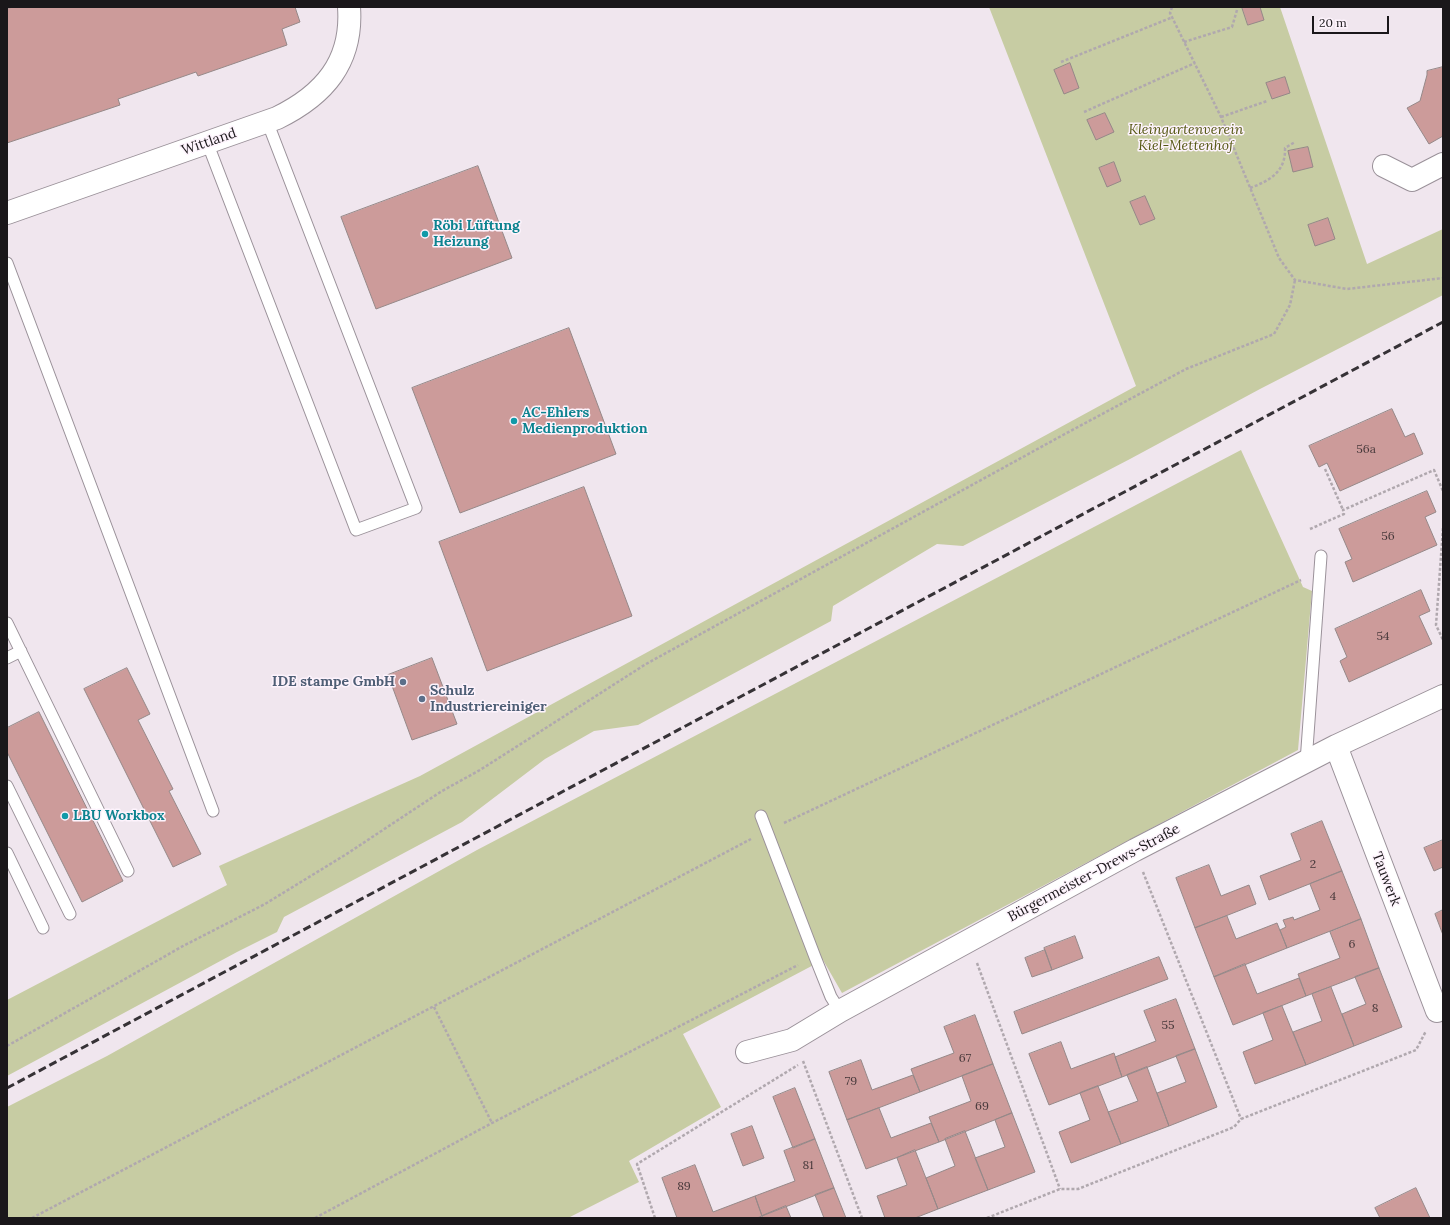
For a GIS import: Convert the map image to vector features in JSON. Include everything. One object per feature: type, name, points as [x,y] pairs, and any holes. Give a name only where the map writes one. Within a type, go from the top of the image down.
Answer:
[{"type":"street","name":"Wittland","points":[[7,213],[267,121],[294,110],[308,100],[331,78],[340,63],[348,34],[349,7]]},
{"type":"street","points":[[1384,166],[1412,180],[1443,164]]},
{"type":"street","name":"Bürgermeister-Drews-Straße","points":[[747,1052],[792,1040],[840,1011],[1135,850],[1336,746],[1443,696]]},
{"type":"street","name":"Tauwerk","points":[[1336,746],[1437,1011]]},
{"type":"lane","points":[[207,142],[356,530],[416,508],[267,121]]},
{"type":"lane","points":[[7,263],[213,811]]},
{"type":"lane","points":[[1306,762],[1321,556]]},
{"type":"lane","points":[[7,623],[128,871]]},
{"type":"lane","points":[[7,658],[21,651]]},
{"type":"lane","points":[[7,786],[70,914]]},
{"type":"lane","points":[[761,816],[831,997],[840,1011]]},
{"type":"lane","points":[[7,853],[43,928]]},
{"type":"path","points":[[1167,7],[1221,116],[1279,258],[1295,280],[1347,289],[1443,278]]},
{"type":"path","points":[[1170,13],[1172,7]]},
{"type":"path","points":[[1184,42],[1232,27],[1238,10]]},
{"type":"path","points":[[1061,62],[1173,17]]},
{"type":"path","points":[[1084,112],[1195,64]]},
{"type":"path","points":[[1221,116],[1267,101]]},
{"type":"path","points":[[1250,188],[1262,184],[1275,176],[1285,156],[1285,148],[1296,142]]},
{"type":"path","points":[[7,1046],[183,946],[265,904],[345,855],[442,792],[480,770],[646,664],[1186,369],[1274,334],[1290,305],[1295,280]]},
{"type":"path","points":[[1310,529],[1344,514],[1325,469]]},
{"type":"path","points":[[1343,510],[1434,470],[1443,491]]},
{"type":"path","points":[[1443,528],[1436,625],[1443,640]]},
{"type":"path","points":[[32,1218],[767,831],[1302,580],[1319,578]]},
{"type":"path","points":[[1135,850],[1241,1119]]},
{"type":"path","points":[[969,940],[1060,1189]]},
{"type":"path","points":[[316,1218],[492,1124],[815,957]]},
{"type":"path","points":[[434,1007],[492,1124]]},
{"type":"path","points":[[987,1218],[1060,1189],[1078,1189],[1234,1127],[1241,1119],[1416,1050],[1437,1011]]},
{"type":"path","points":[[792,1040],[803,1062],[862,1218]]},
{"type":"path","points":[[655,1218],[637,1164],[803,1062]]},
{"type":"green space","name":"Kleingartenverein Kiel-Mettenhof","points":[[989,7],[1280,7],[1367,264],[1443,229],[1443,295],[1260,389],[963,546],[937,544],[833,606],[831,621],[638,725],[594,731],[545,759],[462,822],[284,917],[277,932],[7,1076],[7,1000],[227,885],[219,866],[420,776],[1136,386]]},
{"type":"green space","points":[[1241,450],[1303,587],[1312,591],[1298,750],[842,993],[823,960],[683,1034],[721,1107],[629,1161],[639,1182],[568,1218],[7,1218],[7,1107],[107,1056],[477,850]]},
{"type":"building","points":[[13,7],[295,7],[300,22],[282,29],[287,45],[198,76],[196,72],[118,99],[120,105],[7,143],[7,9]]},
{"type":"building","points":[[1242,7],[1260,7],[1264,20],[1248,25]]},
{"type":"building","points":[[1070,63],[1079,88],[1064,94],[1054,70]]},
{"type":"building","points":[[1443,67],[1443,136],[1429,144],[1407,108],[1420,101],[1427,71]]},
{"type":"building","points":[[1285,77],[1290,93],[1272,99],[1266,83]]},
{"type":"building","points":[[1105,113],[1114,132],[1096,140],[1087,120]]},
{"type":"building","points":[[1308,147],[1313,167],[1293,172],[1288,151]]},
{"type":"building","points":[[1114,162],[1121,181],[1107,187],[1099,168]]},
{"type":"building","name":"Röbi Lüftung Heizung","points":[[478,166],[512,258],[376,309],[341,217]]},
{"type":"building","points":[[1145,196],[1155,219],[1140,225],[1130,202]]},
{"type":"building","points":[[1328,218],[1335,239],[1315,246],[1308,225]]},
{"type":"building","name":"AC-Ehlers Medienproduktion","points":[[569,328],[616,454],[460,513],[412,388]]},
{"type":"building","points":[[1392,409],[1405,437],[1414,433],[1423,454],[1340,491],[1327,463],[1319,467],[1309,446]]},
{"type":"building","points":[[584,487],[632,616],[487,671],[439,542]]},
{"type":"building","points":[[1427,491],[1436,512],[1425,517],[1437,545],[1353,582],[1345,562],[1352,559],[1339,529]]},
{"type":"building","points":[[1421,590],[1430,611],[1419,616],[1432,644],[1349,682],[1340,661],[1347,657],[1335,629]]},
{"type":"building","name":"Schulz Industriereiniger","points":[[432,658],[457,724],[412,740],[388,675]]},
{"type":"building","points":[[127,668],[150,714],[138,720],[173,789],[169,791],[201,854],[173,867],[84,689]]},
{"type":"building","name":"LBU Workbox","points":[[39,712],[123,881],[82,902],[7,752],[7,728]]},
{"type":"building","points":[[1322,821],[1342,871],[1269,900],[1260,876],[1301,860],[1291,834]]},
{"type":"building","points":[[1443,840],[1443,867],[1434,871],[1424,848]]},
{"type":"building","points":[[1209,865],[1221,896],[1249,885],[1256,904],[1195,928],[1176,878]]},
{"type":"building","points":[[1342,871],[1361,919],[1287,948],[1280,930],[1286,927],[1283,920],[1293,917],[1294,920],[1320,910],[1310,884]]},
{"type":"building","points":[[1443,910],[1443,935],[1435,914]]},
{"type":"building","points":[[1227,916],[1236,939],[1277,923],[1287,948],[1214,977],[1195,928]]},
{"type":"building","points":[[1361,919],[1379,968],[1306,996],[1298,974],[1340,958],[1330,932]]},
{"type":"building","points":[[1075,936],[1083,958],[1052,970],[1044,948]]},
{"type":"building","points":[[1045,950],[1052,970],[1032,977],[1025,958]]},
{"type":"building","points":[[1159,957],[1168,979],[1022,1034],[1014,1012]]},
{"type":"building","points":[[1245,964],[1257,994],[1299,978],[1306,996],[1233,1025],[1214,977]]},
{"type":"building","points":[[1379,968],[1402,1027],[1354,1046],[1342,1014],[1366,1004],[1355,977]]},
{"type":"building","points":[[1331,987],[1354,1046],[1306,1065],[1293,1032],[1322,1021],[1312,994]]},
{"type":"building","points":[[1176,999],[1195,1049],[1122,1077],[1115,1057],[1156,1041],[1144,1011]]},
{"type":"building","points":[[1282,1006],[1306,1065],[1255,1084],[1243,1052],[1273,1040],[1263,1013]]},
{"type":"building","points":[[975,1015],[993,1064],[920,1092],[911,1069],[954,1053],[944,1027]]},
{"type":"building","points":[[1061,1042],[1071,1069],[1114,1053],[1122,1077],[1049,1105],[1029,1054]]},
{"type":"building","points":[[1195,1049],[1217,1107],[1169,1126],[1157,1093],[1186,1082],[1176,1056]]},
{"type":"building","points":[[861,1060],[872,1090],[913,1075],[920,1092],[847,1120],[829,1072]]},
{"type":"building","points":[[993,1064],[1012,1113],[939,1142],[929,1117],[971,1101],[962,1076]]},
{"type":"building","points":[[1147,1067],[1169,1126],[1121,1144],[1108,1112],[1138,1101],[1127,1075]]},
{"type":"building","points":[[1098,1086],[1121,1144],[1071,1163],[1059,1132],[1090,1120],[1080,1093]]},
{"type":"building","points":[[795,1088],[815,1139],[793,1148],[773,1097]]},
{"type":"building","points":[[879,1108],[891,1138],[931,1123],[939,1142],[866,1169],[847,1120]]},
{"type":"building","points":[[1012,1113],[1035,1172],[988,1190],[975,1158],[1005,1147],[995,1120]]},
{"type":"building","points":[[752,1126],[764,1158],[743,1166],[731,1134]]},
{"type":"building","points":[[965,1131],[988,1190],[938,1209],[926,1178],[955,1166],[945,1139]]},
{"type":"building","points":[[815,1139],[834,1188],[762,1216],[755,1196],[795,1181],[784,1151]]},
{"type":"building","points":[[915,1150],[938,1209],[915,1218],[885,1218],[877,1196],[907,1185],[897,1158]]},
{"type":"building","points":[[695,1165],[713,1212],[755,1196],[762,1216],[757,1218],[677,1218],[662,1178]]},
{"type":"building","points":[[834,1188],[846,1218],[824,1218],[815,1195]]},
{"type":"building","points":[[1416,1188],[1430,1218],[1380,1218],[1375,1208]]},
{"type":"building","points":[[786,1206],[791,1218],[763,1218],[762,1216]]},
{"type":"railway","points":[[7,1088],[1443,322]]},
{"type":"place","name":"Röbi Lüftung Heizung","points":[[425,234]]},
{"type":"place","name":"AC-Ehlers Medienproduktion","points":[[514,421]]},
{"type":"place","name":"IDE stampe GmbH","points":[[403,682]]},
{"type":"place","name":"Schulz Industriereiniger","points":[[422,699]]},
{"type":"place","name":"LBU Workbox","points":[[65,816]]}]
